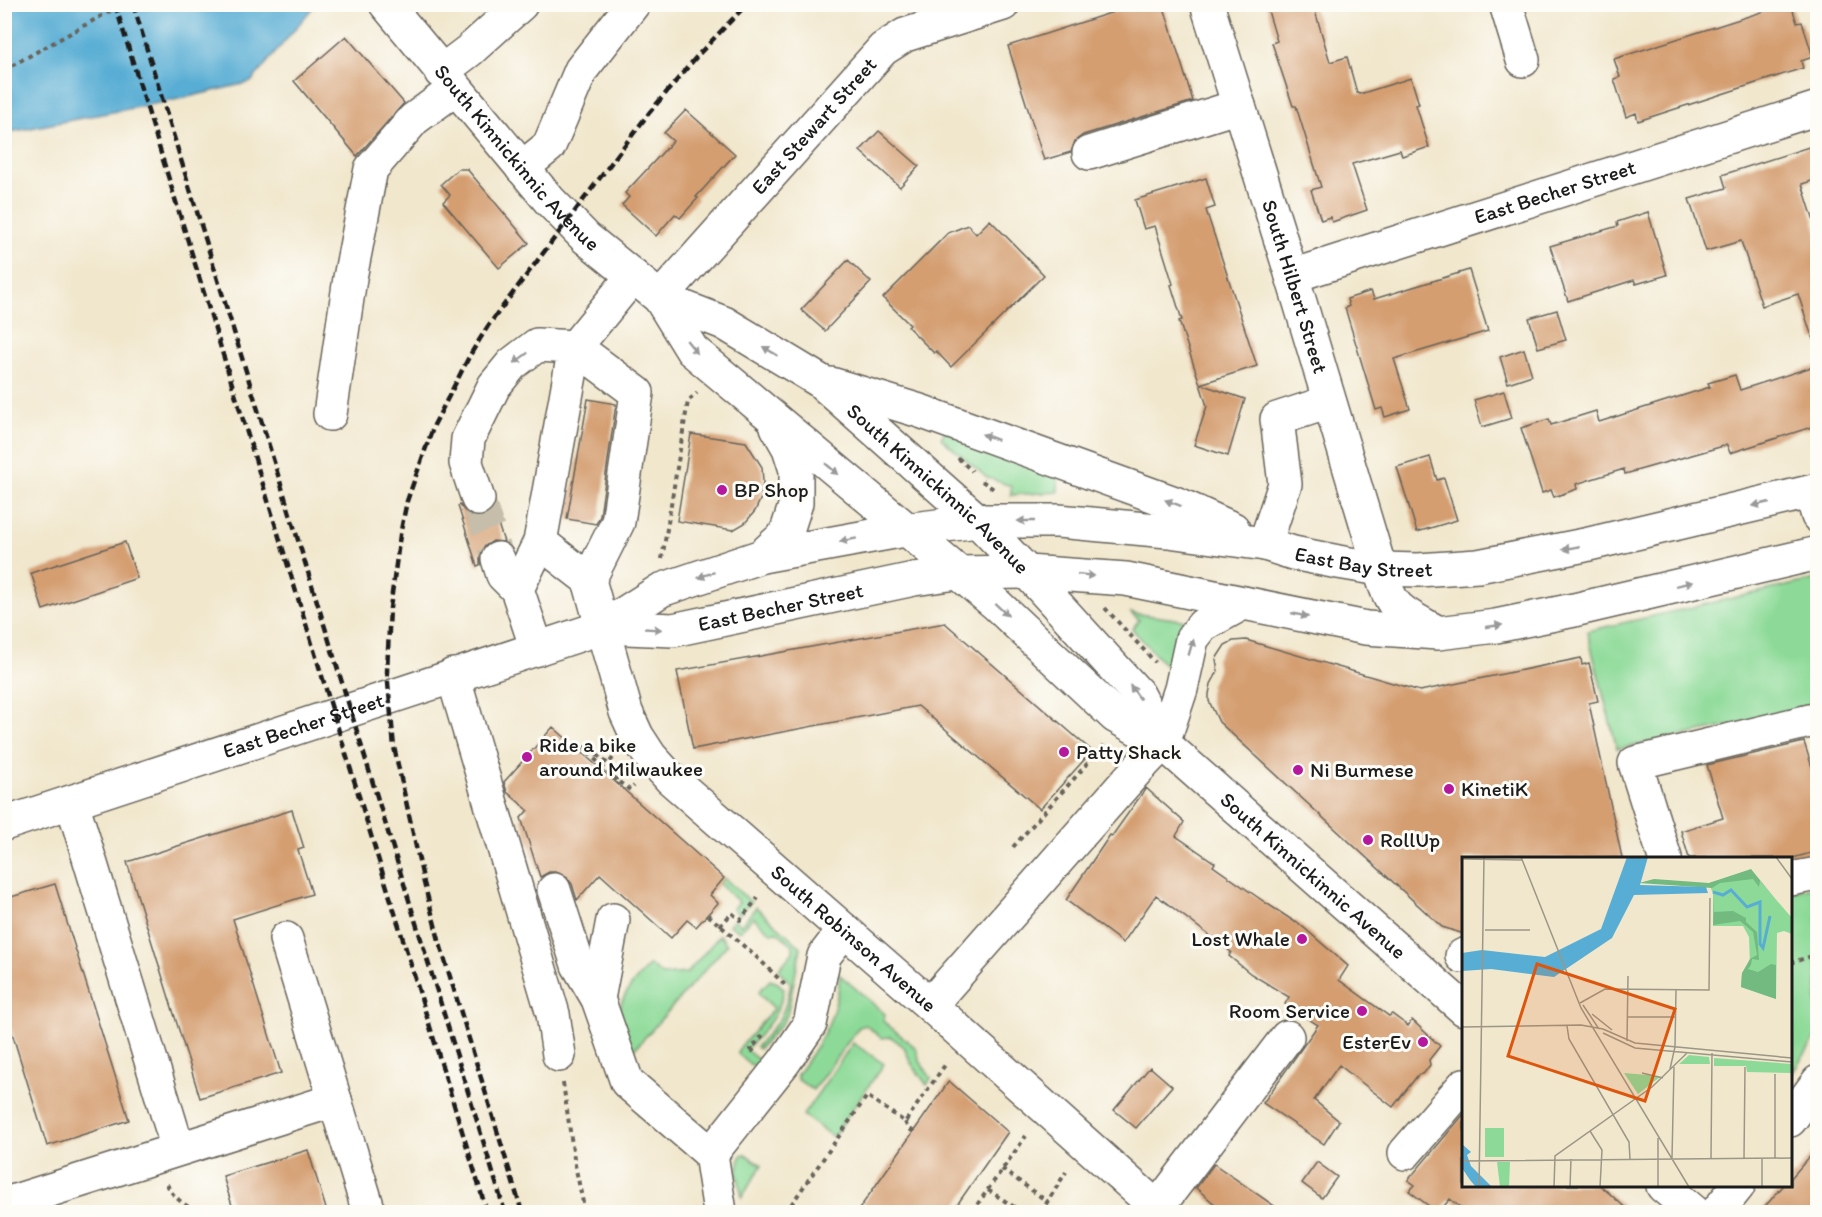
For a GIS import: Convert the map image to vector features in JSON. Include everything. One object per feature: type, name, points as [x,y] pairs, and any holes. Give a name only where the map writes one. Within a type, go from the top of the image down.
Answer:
[{"type":"main road","name":"South Kinnickinnic Avenue","points":[[386,4],[549,200],[586,238],[660,298],[724,323],[820,381],[978,521],[1138,694],[1163,743]]},
{"type":"main road","points":[[330,414],[350,278],[371,169],[448,80],[470,50],[521,4]]},
{"type":"main road","points":[[522,168],[549,146],[581,70],[633,4]]},
{"type":"main road","name":"East Stewart Street","points":[[660,298],[883,49],[905,35],[1003,4]]},
{"type":"main road","name":"South Hilbert Street","points":[[1207,4],[1292,276],[1387,594],[1401,612],[1438,633]]},
{"type":"main road","points":[[1506,4],[1523,60]]},
{"type":"main road","points":[[1089,153],[1239,106]]},
{"type":"main road","name":"East Becher Street","points":[[1292,276],[1818,108]]},
{"type":"main road","points":[[517,589],[540,542],[575,347],[633,276]]},
{"type":"main road","name":"South Kinnickinnic Avenue","points":[[660,298],[692,350],[996,604],[1114,716],[1163,743],[1462,1007]]},
{"type":"main road","points":[[478,499],[466,463],[468,439],[494,386],[512,364],[537,345],[575,347],[637,393],[618,522],[589,580],[540,542]]},
{"type":"main road","points":[[820,381],[920,411],[1180,505],[1265,544],[1285,484],[1277,419],[1329,402]]},
{"type":"main road","points":[[762,556],[786,534],[796,503],[798,487],[796,470],[789,448],[771,417]]},
{"type":"main road","name":"East Bay Street","points":[[905,530],[978,521],[1070,522],[1197,534],[1265,544],[1315,558],[1380,569],[1418,570],[1478,566],[1815,499]]},
{"type":"main road","name":"East Becher Street","points":[[4,824],[603,627],[661,590],[762,556],[905,530]]},
{"type":"main road","points":[[957,573],[1027,572],[1126,579],[1366,628],[1438,633],[1496,626],[1553,615],[1818,553]]},
{"type":"main road","points":[[498,559],[503,575],[517,589],[537,649]]},
{"type":"main road","name":"East Becher Street","points":[[603,627],[673,630],[894,583],[957,573]]},
{"type":"main road","name":"South Robinson Avenue","points":[[589,580],[626,712],[637,736],[650,756],[670,778],[930,1005],[1144,1206]]},
{"type":"main road","points":[[930,1005],[1163,743],[1181,689],[1192,639],[1203,625],[1243,603]]},
{"type":"main road","points":[[453,675],[553,1014],[559,1055]]},
{"type":"main road","points":[[1665,857],[1635,763],[1818,719]]},
{"type":"main road","points":[[72,802],[171,1162]]},
{"type":"main road","points":[[1792,879],[1818,874]]},
{"type":"main road","points":[[554,890],[578,965],[598,999],[627,1082],[711,1154],[720,1212]]},
{"type":"main road","points":[[598,999],[613,920]]},
{"type":"main road","points":[[711,1154],[784,1062],[810,1024],[824,956],[844,930]]},
{"type":"main road","points":[[286,939],[369,1212]]},
{"type":"main road","points":[[1144,1206],[1287,1038]]},
{"type":"main road","points":[[1792,1119],[1818,1082]]},
{"type":"main road","points":[[1405,1153],[1462,1087]]},
{"type":"main road","points":[[8,1202],[171,1162],[335,1100]]},
{"type":"main road","points":[[1665,1187],[1694,1212]]},
{"type":"main road","points":[[1717,1212],[1736,1187]]},
{"type":"path","points":[[4,70],[123,4]]},
{"type":"path","points":[[662,563],[688,401],[702,389]]},
{"type":"path","points":[[1102,605],[1159,665]]},
{"type":"path","points":[[1012,847],[1106,744]]},
{"type":"path","points":[[613,758],[608,765],[587,746],[584,749],[618,783],[630,790],[634,786]]},
{"type":"path","points":[[720,926],[732,912],[740,920],[758,898]]},
{"type":"path","points":[[708,915],[762,962]]},
{"type":"path","points":[[1792,963],[1812,956],[1818,959]]},
{"type":"path","points":[[559,1055],[575,1166],[585,1212]]},
{"type":"path","points":[[905,1122],[945,1065]]},
{"type":"path","points":[[786,1212],[865,1095],[905,1122],[914,1132]]},
{"type":"path","points":[[974,1212],[1026,1136]]},
{"type":"path","points":[[171,1162],[170,1191],[196,1212]]},
{"type":"path","points":[[1002,1169],[1048,1202]]},
{"type":"path","points":[[1041,1212],[1066,1172]]},
{"type":"path","points":[[988,1190],[1022,1212]]},
{"type":"green space","points":[[945,431],[1058,476],[1058,492],[1011,495],[1011,486],[986,477],[941,438]]},
{"type":"green space","points":[[1817,579],[1817,708],[1617,749],[1587,631]]},
{"type":"green space","points":[[1131,613],[1182,620],[1186,624],[1171,669],[1132,629],[1139,620]]},
{"type":"green space","points":[[724,878],[751,902],[739,915],[733,909],[739,902],[719,884]]},
{"type":"green space","points":[[1817,886],[1817,1036],[1792,1074],[1792,892]]},
{"type":"green space","points":[[756,907],[801,947],[787,1015],[759,1049],[756,1047],[775,1025],[786,1004],[791,983],[779,969],[793,952],[793,945],[777,932],[771,933],[753,917],[740,931],[729,925],[734,919],[741,925]]},
{"type":"green space","points":[[720,935],[727,945],[632,1052],[620,1016],[622,1002],[629,988],[650,965],[662,975],[687,973]]},
{"type":"green space","points":[[840,975],[885,1014],[883,1021],[916,1048],[920,1061],[931,1078],[927,1085],[911,1063],[904,1047],[891,1037],[881,1038],[866,1025],[859,1027],[813,1090],[797,1079],[797,1075],[820,1040],[831,1017]]},
{"type":"green space","points":[[770,980],[778,983],[784,989],[782,999],[775,1015],[746,1050],[760,1061],[757,1065],[751,1065],[738,1054],[738,1050],[774,1008],[760,995],[759,991]]},
{"type":"green space","points":[[853,1043],[884,1064],[833,1137],[803,1115]]},
{"type":"green space","points":[[745,1154],[762,1165],[742,1197],[737,1172],[741,1155]]},
{"type":"water","points":[[5,4],[315,5],[251,82],[184,98],[5,133]]},
{"type":"building","points":[[1138,4],[1163,4],[1193,101],[1083,135],[1075,141],[1071,152],[1044,160],[1008,46]]},
{"type":"building","points":[[1266,4],[1313,4],[1330,62],[1347,57],[1357,93],[1411,78],[1419,104],[1416,105],[1429,147],[1402,156],[1400,150],[1352,164],[1367,210],[1332,222],[1330,217],[1321,220],[1311,190],[1321,187],[1296,106],[1293,106],[1272,43],[1277,41]]},
{"type":"building","points":[[1791,4],[1797,23],[1802,22],[1813,57],[1801,61],[1803,68],[1638,121],[1636,113],[1626,117],[1614,79],[1620,77],[1614,59]]},
{"type":"building","points":[[346,36],[404,103],[357,156],[294,81]]},
{"type":"building","points":[[686,110],[735,154],[680,218],[675,214],[656,236],[622,205],[629,197],[625,193],[673,141],[664,133]]},
{"type":"building","points":[[879,131],[919,166],[900,187],[860,151]]},
{"type":"building","points":[[1818,144],[1818,179],[1802,184],[1818,234],[1818,339],[1813,340],[1798,294],[1762,306],[1741,241],[1706,251],[1689,199],[1726,188],[1722,175]]},
{"type":"building","points":[[458,169],[467,169],[529,243],[499,268],[443,202],[450,195],[441,184]]},
{"type":"building","points":[[1206,178],[1215,207],[1206,210],[1257,366],[1200,384],[1179,321],[1182,320],[1171,285],[1173,284],[1155,226],[1144,229],[1135,200]]},
{"type":"building","points":[[1648,212],[1667,275],[1636,284],[1634,280],[1568,301],[1550,246],[1618,226],[1617,222]]},
{"type":"building","points":[[990,220],[1044,275],[951,367],[908,327],[910,325],[883,298],[948,233],[968,225],[976,234]]},
{"type":"building","points":[[848,260],[871,282],[825,331],[801,310]]},
{"type":"building","points":[[1469,270],[1488,331],[1394,359],[1410,409],[1385,417],[1382,408],[1376,410],[1345,308],[1349,306],[1347,299],[1371,291],[1374,299]]},
{"type":"building","points":[[1557,310],[1566,340],[1538,348],[1529,318]]},
{"type":"building","points":[[1524,349],[1532,375],[1508,383],[1500,357]]},
{"type":"building","points":[[1818,365],[1818,425],[1730,453],[1727,445],[1625,474],[1624,469],[1576,484],[1577,489],[1554,497],[1551,490],[1542,493],[1521,428],[1549,419],[1551,425],[1596,411],[1599,422],[1710,387],[1708,383],[1735,375],[1740,390]]},
{"type":"building","points":[[1200,384],[1245,399],[1228,456],[1194,445],[1207,406]]},
{"type":"building","points":[[1504,391],[1512,418],[1482,427],[1474,400]]},
{"type":"building","points":[[588,399],[616,404],[600,516],[596,524],[567,519]]},
{"type":"building","name":"BP Shop","points":[[691,434],[746,442],[762,467],[761,498],[755,511],[745,523],[733,530],[677,521]]},
{"type":"building","points":[[1430,457],[1437,480],[1444,478],[1457,520],[1417,532],[1397,467]]},
{"type":"building","points":[[460,505],[466,513],[475,517],[484,517],[493,509],[504,542],[493,541],[485,546],[480,554],[480,565],[477,566],[458,506]]},
{"type":"building","points":[[125,542],[137,578],[43,610],[31,573]]},
{"type":"building","points":[[945,623],[1092,751],[1040,809],[918,706],[693,749],[677,671]]},
{"type":"building","name":"KinetiK","points":[[1246,640],[1420,691],[1581,658],[1582,665],[1589,663],[1598,701],[1589,703],[1622,857],[1462,857],[1462,933],[1442,927],[1219,722],[1209,701],[1209,694],[1218,671],[1216,659],[1225,645],[1233,641]]},
{"type":"building","points":[[553,727],[724,878],[710,895],[718,903],[696,927],[687,920],[671,938],[600,874],[577,900],[572,884],[566,876],[559,872],[549,872],[540,877],[521,818],[528,810],[507,792],[504,782]]},
{"type":"building","points":[[1804,742],[1818,786],[1818,851],[1793,858],[1689,857],[1681,831],[1723,818],[1707,765]]},
{"type":"building","points":[[1146,788],[1184,822],[1176,836],[1215,863],[1213,866],[1296,921],[1348,966],[1339,980],[1389,1016],[1392,1014],[1408,1026],[1412,1020],[1440,1046],[1429,1060],[1430,1065],[1424,1073],[1418,1075],[1393,1107],[1339,1065],[1314,1100],[1339,1121],[1324,1144],[1263,1103],[1318,1025],[1285,1004],[1289,997],[1251,974],[1229,956],[1231,952],[1156,895],[1123,943],[1066,900],[1110,835],[1112,836]]},
{"type":"building","points":[[292,810],[304,848],[298,850],[312,894],[233,919],[281,1073],[200,1098],[127,862]]},
{"type":"building","points":[[55,884],[129,1120],[47,1146],[4,1007],[4,899]]},
{"type":"building","points":[[1150,1067],[1172,1086],[1136,1128],[1114,1110]]},
{"type":"building","points":[[949,1081],[1008,1132],[952,1212],[857,1212]]},
{"type":"building","points":[[1462,1116],[1462,1187],[1602,1187],[1630,1212],[1466,1212],[1450,1199],[1437,1212],[1409,1191],[1415,1185],[1408,1180]]},
{"type":"building","points":[[1818,1147],[1818,1212],[1760,1212],[1782,1187],[1792,1187],[1792,1177]]},
{"type":"building","points":[[308,1150],[327,1212],[234,1212],[223,1176]]},
{"type":"building","points":[[1317,1162],[1337,1177],[1322,1198],[1302,1183]]},
{"type":"building","points":[[1214,1164],[1283,1212],[1224,1212],[1196,1188]]},
{"type":"tunnel","points":[[478,499],[498,559]]},
{"type":"railway","points":[[115,4],[487,1212]]},
{"type":"railway","points":[[133,4],[505,1212]]},
{"type":"railway","points":[[522,1212],[440,944],[394,747],[387,672],[390,608],[400,535],[407,501],[434,425],[470,355],[488,326],[649,113],[698,55],[747,4]]},
{"type":"place","name":"BP Shop","points":[[722,490]]},
{"type":"place","name":"Patty Shack","points":[[1064,752]]},
{"type":"place","name":"Ride a bike around Milwaukee","points":[[527,757]]},
{"type":"place","name":"Ni Burmese","points":[[1298,770]]},
{"type":"place","name":"KinetiK","points":[[1449,789]]},
{"type":"place","name":"RollUp","points":[[1368,840]]},
{"type":"place","name":"Lost Whale","points":[[1302,939]]},
{"type":"place","name":"Room Service","points":[[1362,1011]]},
{"type":"place","name":"EsterEv","points":[[1423,1042]]}]
